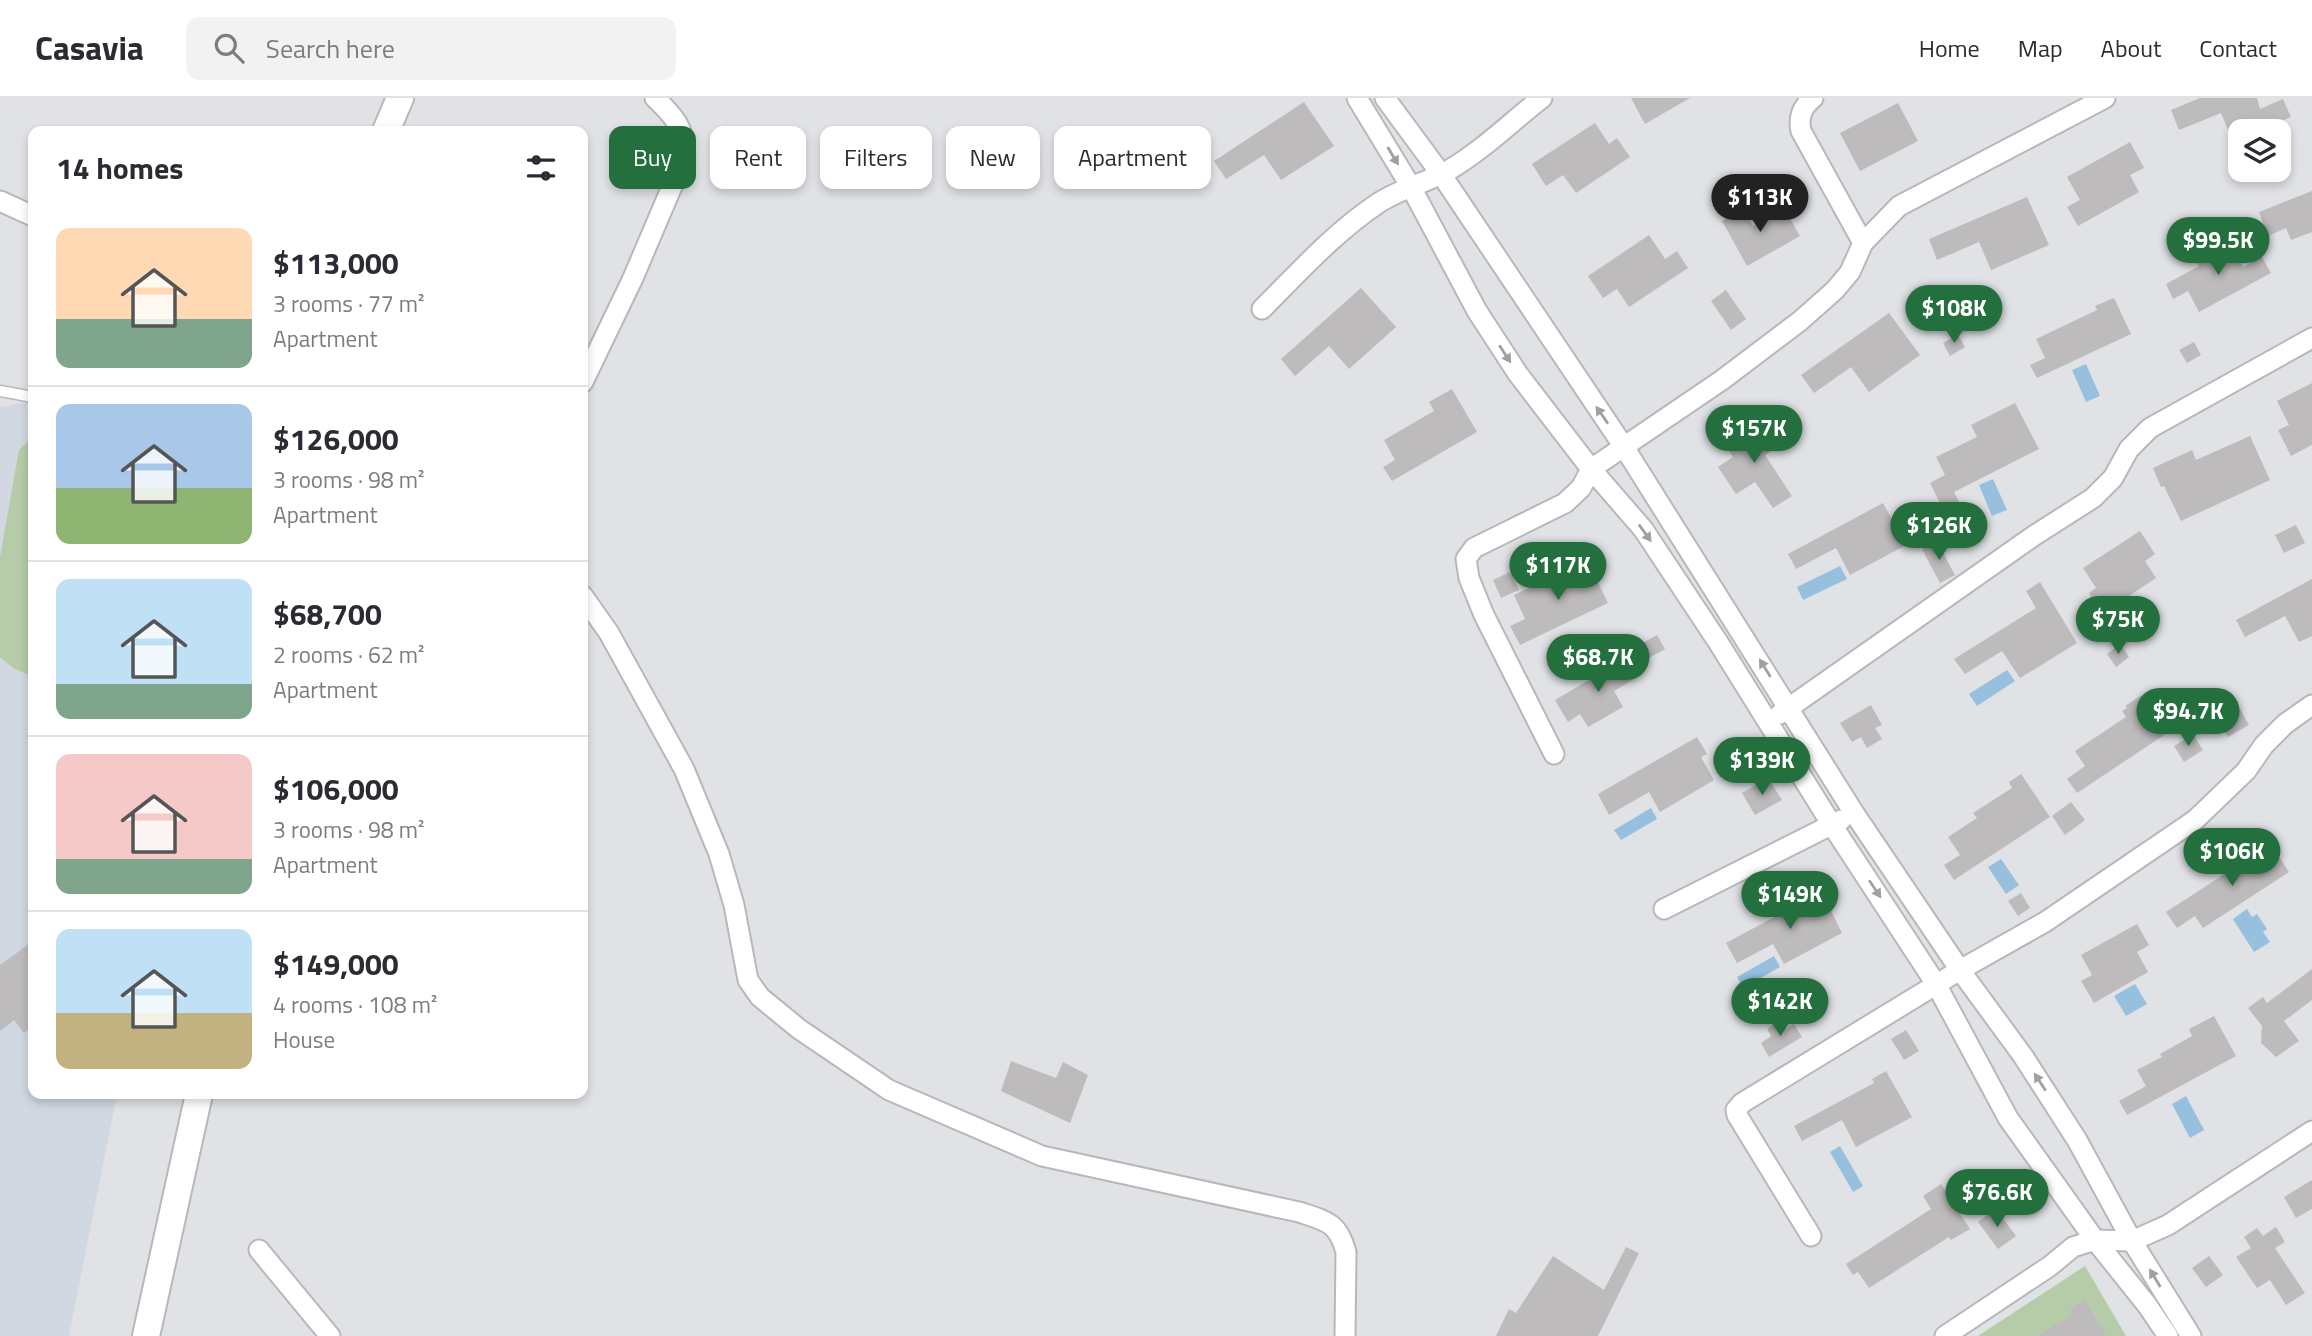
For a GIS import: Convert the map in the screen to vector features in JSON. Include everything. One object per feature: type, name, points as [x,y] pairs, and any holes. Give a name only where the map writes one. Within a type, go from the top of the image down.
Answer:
[{"type":"main road","points":[[388,126],[400,98]]},
{"type":"main road","points":[[146,1336],[198,1099]]},
{"type":"street","points":[[588,372],[633,278],[682,163],[684,149],[680,125],[655,98]]},
{"type":"street","points":[[1357,98],[1411,187],[1477,311],[1518,374],[1591,469],[1643,529],[1936,984],[2008,1118],[2168,1336]]},
{"type":"street","points":[[1385,98],[1441,174],[1624,447],[1790,707],[1854,813],[1960,970],[2023,1056],[2077,1140],[2132,1241],[2191,1336]]},
{"type":"street","points":[[1262,309],[1322,248],[1360,216],[1378,203],[1441,174],[1466,159],[1542,98]]},
{"type":"street","points":[[1813,98],[1804,106],[1801,114],[1801,131],[1863,243]]},
{"type":"street","points":[[1554,754],[1484,615],[1469,578],[1466,559],[1474,548],[1566,503],[1581,488],[1591,469],[1722,380],[1800,321],[1843,281],[1863,243],[1889,215],[1909,200],[2105,98]]},
{"type":"street","points":[[0,201],[28,214]]},
{"type":"street","points":[[1768,722],[2035,535],[2093,498],[2113,478],[2129,449],[2150,428],[2312,338]]},
{"type":"street","points":[[588,603],[609,633],[684,769],[719,854],[734,905],[748,979],[760,997],[799,1029],[889,1090],[1042,1156],[1299,1212],[1330,1223],[1343,1240],[1346,1252],[1345,1336]]},
{"type":"street","points":[[1811,1236],[1745,1130],[1737,1115],[1738,1107],[1936,984],[2045,922],[2195,820],[2246,771],[2264,745],[2285,724],[2312,705]]},
{"type":"street","points":[[1664,909],[1854,813]]},
{"type":"street","points":[[1945,1336],[2050,1266],[2073,1247],[2095,1240],[2132,1241],[2168,1225],[2312,1131]]},
{"type":"street","points":[[258,1250],[330,1336]]},
{"type":"lane","points":[[0,391],[28,396]]},
{"type":"shaded area","points":[[28,402],[28,1099],[116,1099],[69,1336],[0,1336],[0,407]]},
{"type":"green space","points":[[28,442],[28,675],[13,668],[0,657],[0,557],[19,450]]},
{"type":"green space","points":[[2085,1266],[2126,1336],[1978,1336]]},
{"type":"water","points":[[2086,364],[2100,396],[2086,402],[2072,370]]},
{"type":"water","points":[[1993,479],[2007,510],[1992,516],[1979,485]]},
{"type":"water","points":[[1840,566],[1847,579],[1803,600],[1797,587]]},
{"type":"water","points":[[2007,670],[2015,681],[1977,706],[1969,694]]},
{"type":"water","points":[[1651,808],[1657,819],[1621,840],[1614,830]]},
{"type":"water","points":[[2001,859],[2019,885],[2006,894],[1988,867]]},
{"type":"water","points":[[2247,909],[2252,917],[2257,914],[2267,929],[2263,932],[2270,942],[2254,952],[2233,919]]},
{"type":"water","points":[[1774,956],[1780,967],[1743,988],[1737,977]]},
{"type":"water","points":[[2135,984],[2147,1004],[2126,1016],[2114,996]]},
{"type":"water","points":[[2186,1096],[2204,1130],[2190,1138],[2172,1104]]},
{"type":"water","points":[[1840,1146],[1863,1186],[1853,1192],[1830,1152]]},
{"type":"building","points":[[1631,98],[1690,98],[1645,124]]},
{"type":"building","points":[[2200,98],[2257,98],[2260,109],[2283,99],[2291,117],[2228,119],[2228,130],[2221,113],[2179,130],[2171,110]]},
{"type":"building","points":[[1304,102],[1334,146],[1281,180],[1264,155],[1226,179],[1214,161]]},
{"type":"building","points":[[1898,103],[1918,141],[1860,171],[1840,133]]},
{"type":"building","points":[[1595,123],[1609,144],[1617,138],[1630,157],[1576,193],[1563,175],[1546,186],[1532,164]]},
{"type":"building","points":[[2130,142],[2144,168],[2130,175],[2139,192],[2078,226],[2067,207],[2080,200],[2067,177]]},
{"type":"building","points":[[2312,191],[2312,232],[2291,240],[2286,228],[2268,236],[2259,212]]},
{"type":"building","points":[[2027,197],[2049,245],[1991,270],[1979,242],[1937,260],[1929,239]]},
{"type":"building","points":[[1784,208],[1800,236],[1747,266],[1722,221],[1743,209],[1753,226]]},
{"type":"building","points":[[1649,235],[1665,259],[1677,251],[1688,268],[1629,307],[1617,289],[1603,298],[1588,276]]},
{"type":"building","points":[[2228,240],[2243,267],[2262,257],[2271,273],[2199,312],[2188,291],[2173,299],[2166,284],[2199,266],[2196,262],[2217,251],[2215,247]]},
{"type":"building","points":[[1361,288],[1396,327],[1349,369],[1329,346],[1295,376],[1281,359]]},
{"type":"building","points":[[1726,290],[1746,319],[1731,330],[1711,301]]},
{"type":"building","points":[[2114,298],[2131,334],[2037,378],[2030,365],[2045,358],[2036,339],[2097,310],[2095,306]]},
{"type":"building","points":[[1889,313],[1920,355],[1869,392],[1851,367],[1814,393],[1801,375]]},
{"type":"building","points":[[1958,335],[1965,347],[1950,356],[1943,343]]},
{"type":"building","points":[[2194,342],[2201,355],[2187,363],[2179,350]]},
{"type":"building","points":[[2312,383],[2312,445],[2291,456],[2278,430],[2289,425],[2277,401]]},
{"type":"building","points":[[1452,389],[1477,432],[1392,481],[1383,467],[1395,460],[1384,440],[1434,411],[1429,402]]},
{"type":"building","points":[[2015,403],[2039,449],[1954,492],[1963,509],[1947,517],[1930,483],[1945,475],[1936,457],[1977,437],[1971,425]]},
{"type":"building","points":[[1757,419],[1777,447],[1765,455],[1792,496],[1773,508],[1755,482],[1736,494],[1718,467],[1733,457],[1725,445],[1741,435],[1739,432]]},
{"type":"building","points":[[2250,436],[2270,480],[2181,521],[2153,468],[2192,450],[2196,460]]},
{"type":"building","points":[[1883,503],[1906,545],[1850,575],[1836,548],[1796,569],[1788,554]]},
{"type":"building","points":[[2296,525],[2305,543],[2284,553],[2275,535]]},
{"type":"building","points":[[2140,531],[2155,554],[2145,561],[2156,578],[2102,614],[2089,593],[2096,588],[2083,568]]},
{"type":"building","points":[[1937,542],[1955,575],[1940,583],[1922,549]]},
{"type":"building","points":[[1587,560],[1608,603],[1520,645],[1510,626],[1525,619],[1514,595]]},
{"type":"building","points":[[1510,572],[1519,590],[1501,598],[1493,580]]},
{"type":"building","points":[[2312,579],[2312,636],[2299,642],[2285,616],[2245,637],[2236,620]]},
{"type":"building","points":[[2040,582],[2077,643],[2020,678],[2002,651],[1965,674],[1954,659],[2036,608],[2026,591]]},
{"type":"building","points":[[1657,635],[1665,649],[1647,659],[1639,645]]},
{"type":"building","points":[[2120,644],[2129,657],[2116,667],[2107,654]]},
{"type":"building","points":[[1630,656],[1641,675],[1614,691],[1623,707],[1588,727],[1580,714],[1568,722],[1555,700]]},
{"type":"building","points":[[2142,695],[2167,733],[2077,793],[2067,779],[2085,766],[2075,751],[2126,717],[2122,711],[2127,708],[2125,706]]},
{"type":"building","points":[[1871,705],[1882,725],[1875,728],[1882,739],[1867,748],[1861,737],[1852,742],[1840,723]]},
{"type":"building","points":[[2240,709],[2249,725],[2228,737],[2218,721]]},
{"type":"building","points":[[2193,735],[2203,750],[2184,762],[2174,746]]},
{"type":"building","points":[[1697,737],[1707,754],[1701,757],[1714,780],[1660,812],[1649,792],[1609,815],[1598,794]]},
{"type":"building","points":[[2021,774],[2050,817],[1954,880],[1944,865],[1960,855],[1948,837],[1977,818],[1973,813],[2012,788],[2009,782]]},
{"type":"building","points":[[1768,778],[1782,800],[1755,815],[1742,793]]},
{"type":"building","points":[[2071,802],[2085,820],[2065,835],[2052,816]]},
{"type":"building","points":[[2267,839],[2289,872],[2203,928],[2195,916],[2177,928],[2166,912],[2254,855],[2250,850]]},
{"type":"building","points":[[1819,887],[1842,933],[1784,964],[1773,944],[1737,963],[1726,943],[1804,901],[1802,896]]},
{"type":"building","points":[[2021,893],[2030,908],[2018,916],[2008,901]]},
{"type":"building","points":[[2137,924],[2149,945],[2137,952],[2148,972],[2094,1003],[2081,981],[2092,975],[2081,955]]},
{"type":"building","points":[[28,945],[28,1030],[24,1033],[14,1020],[0,1031],[0,965]]},
{"type":"building","points":[[2312,969],[2312,1000],[2284,1021],[2299,1041],[2276,1057],[2261,1043],[2262,1026],[2248,1008],[2263,997],[2267,1003]]},
{"type":"building","points":[[2214,1016],[2236,1056],[2127,1115],[2119,1101],[2146,1086],[2137,1070],[2192,1036],[2189,1029]]},
{"type":"building","points":[[1781,1020],[1786,1029],[1794,1024],[1802,1037],[1769,1057],[1761,1043],[1771,1036],[1767,1029]]},
{"type":"building","points":[[1906,1030],[1919,1051],[1904,1060],[1891,1039]]},
{"type":"building","points":[[1011,1061],[1056,1078],[1063,1062],[1088,1075],[1070,1123],[1001,1091]]},
{"type":"building","points":[[1886,1071],[1912,1117],[1856,1147],[1842,1120],[1802,1141],[1794,1126],[1874,1083],[1872,1079]]},
{"type":"building","points":[[2312,1180],[2312,1209],[2296,1218],[2284,1197]]},
{"type":"building","points":[[1941,1184],[1970,1229],[1951,1240],[1949,1237],[1869,1288],[1858,1272],[1853,1275],[1846,1264],[1931,1209],[1923,1196]]},
{"type":"building","points":[[1996,1209],[2016,1236],[1998,1249],[1978,1222]]},
{"type":"building","points":[[2276,1227],[2285,1242],[2275,1248],[2305,1293],[2286,1305],[2270,1280],[2257,1288],[2236,1257],[2251,1248],[2244,1237],[2257,1228],[2263,1236]]},
{"type":"building","points":[[1626,1247],[1639,1253],[1598,1336],[1496,1336],[1509,1309],[1516,1313],[1553,1256],[1604,1290]]},
{"type":"building","points":[[2209,1256],[2223,1275],[2206,1287],[2192,1268]]},
{"type":"building","points":[[2085,1300],[2106,1336],[2037,1336],[2073,1315],[2070,1309]]}]
